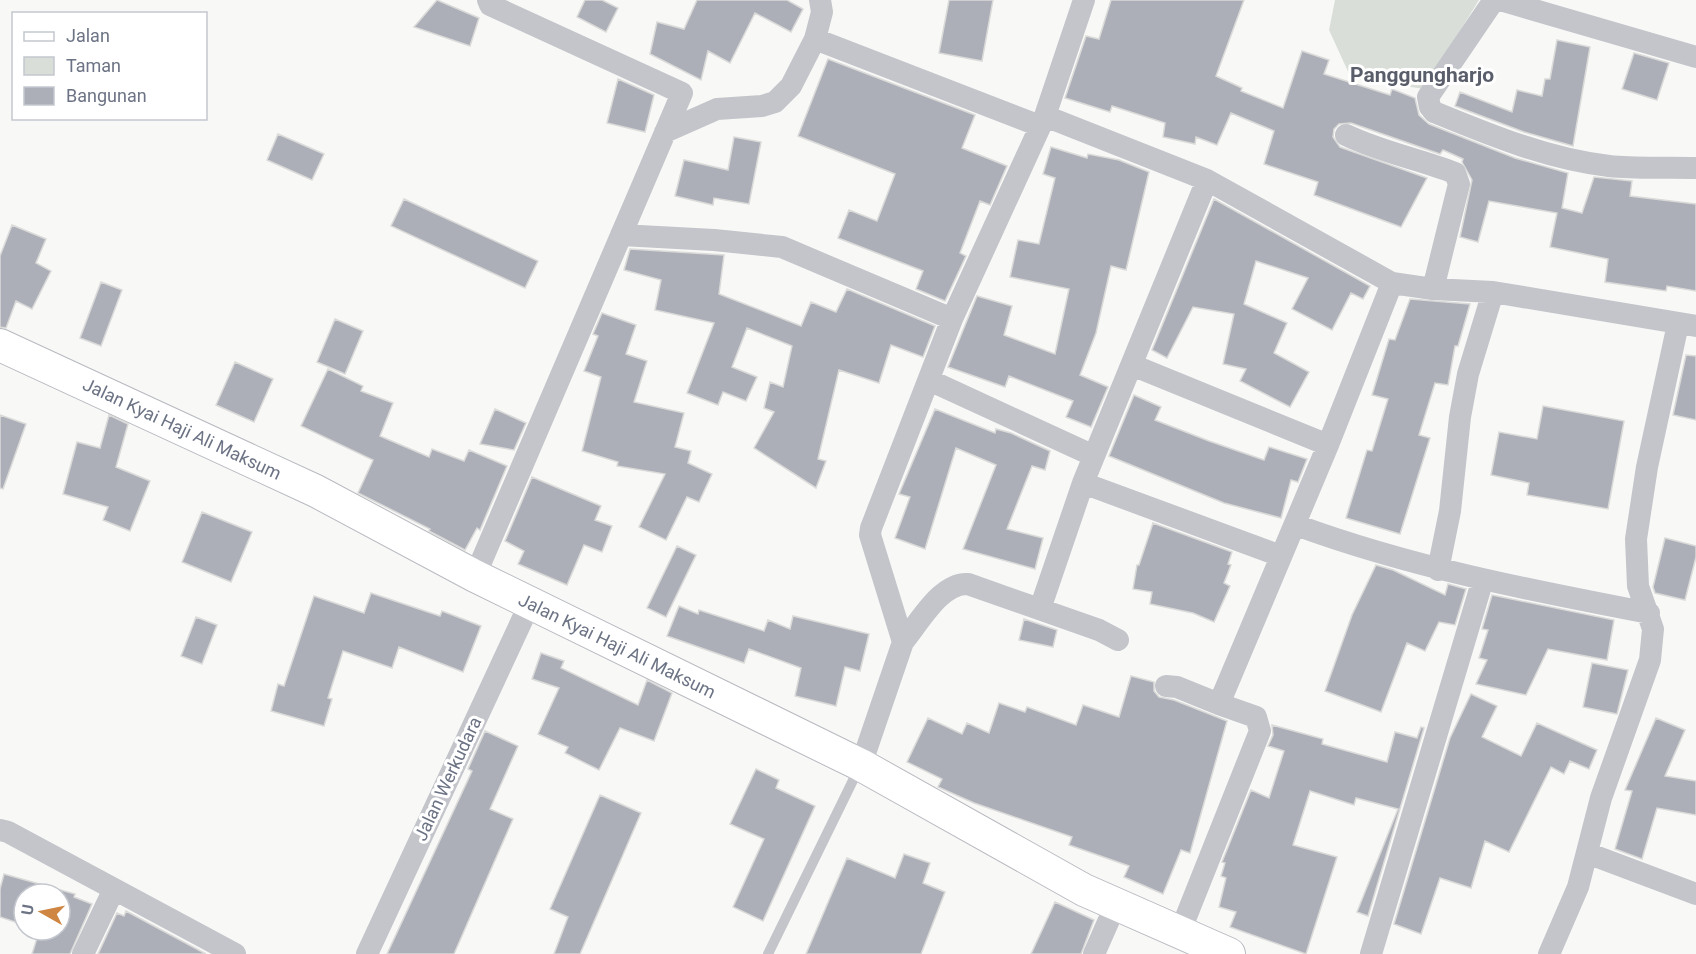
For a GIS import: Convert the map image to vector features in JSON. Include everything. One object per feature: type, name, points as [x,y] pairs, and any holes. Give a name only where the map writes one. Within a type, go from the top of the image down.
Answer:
[{"type":"street","points":[[475,576],[681,97],[679,90],[490,5],[488,0]]},
{"type":"street","points":[[664,132],[717,109],[762,106],[775,102],[791,86],[815,39],[822,12],[820,0]]},
{"type":"street","points":[[903,642],[870,535],[871,528],[952,319],[1043,121],[1084,0]]},
{"type":"street","points":[[1494,0],[1428,97],[1430,107],[1434,112],[1496,137],[1565,158],[1609,166],[1696,168]]},
{"type":"street","points":[[1500,0],[1696,57]]},
{"type":"street","points":[[815,39],[1207,180],[1392,283],[1433,289],[1493,292],[1687,325],[1647,467],[1636,539],[1638,586],[1653,629],[1650,660],[1601,798],[1578,887],[1549,954]]},
{"type":"street","points":[[1346,135],[1373,148],[1425,161],[1455,173],[1459,184],[1433,289]]},
{"type":"street","points":[[1040,609],[1083,483],[1207,180]]},
{"type":"street","points":[[621,235],[714,240],[782,247],[952,319]]},
{"type":"street","points":[[1220,704],[1296,525],[1392,283]]},
{"type":"street","points":[[1438,570],[1450,510],[1460,417],[1468,374],[1493,292]]},
{"type":"street","name":"Jalan Kyai Haji Ali Maksum","points":[[0,345],[316,491],[475,576],[861,765],[1084,890],[1229,954]]},
{"type":"street","points":[[1132,365],[1328,445]]},
{"type":"street","points":[[929,380],[1094,456]]},
{"type":"street","points":[[1083,483],[1281,556]]},
{"type":"street","points":[[1296,525],[1355,547],[1438,570],[1649,613]]},
{"type":"street","points":[[1371,954],[1483,579]]},
{"type":"street","points":[[861,765],[903,642],[945,591],[958,583],[968,584],[1099,630],[1118,640]]},
{"type":"street","name":"Jalan Werkudara","points":[[367,954],[530,603]]},
{"type":"street","points":[[1166,686],[1177,687],[1220,704],[1226,709],[1256,717],[1260,731],[1180,932]]},
{"type":"street","points":[[0,830],[8,832],[235,954]]},
{"type":"street","points":[[1587,853],[1696,894]]},
{"type":"street","points":[[84,954],[114,889]]},
{"type":"street","points":[[1094,954],[1116,904]]},
{"type":"lane","points":[[768,954],[861,765]]},
{"type":"green space","points":[[1335,0],[1479,0],[1424,89],[1351,78],[1329,30]]},
{"type":"building","points":[[437,0],[479,18],[470,46],[414,27]]},
{"type":"building","points":[[585,0],[602,0],[618,8],[606,32],[577,17]]},
{"type":"building","points":[[697,0],[787,0],[803,9],[791,32],[755,13],[730,63],[708,51],[701,80],[650,54],[657,22],[684,29]]},
{"type":"building","points":[[949,0],[993,0],[982,61],[939,53]]},
{"type":"building","points":[[1111,0],[1244,0],[1216,76],[1242,88],[1241,91],[1283,108],[1302,51],[1329,60],[1324,74],[1390,95],[1392,89],[1415,98],[1419,115],[1429,124],[1515,158],[1568,173],[1562,208],[1582,213],[1594,177],[1632,181],[1630,196],[1696,204],[1696,291],[1667,286],[1666,291],[1605,282],[1608,259],[1550,247],[1557,213],[1489,201],[1478,242],[1460,237],[1472,180],[1462,162],[1463,159],[1443,150],[1440,154],[1351,123],[1339,124],[1334,129],[1333,137],[1340,147],[1427,178],[1401,227],[1314,195],[1318,182],[1264,164],[1274,131],[1231,113],[1217,145],[1196,137],[1195,144],[1163,137],[1165,123],[1112,106],[1110,112],[1065,98],[1086,36],[1099,39]]},
{"type":"building","points":[[1557,40],[1590,47],[1573,146],[1524,132],[1455,106],[1460,92],[1512,112],[1517,90],[1542,96],[1545,79],[1550,79]]},
{"type":"building","points":[[1634,53],[1669,63],[1657,100],[1622,89]]},
{"type":"building","points":[[828,59],[975,115],[962,148],[1007,166],[990,205],[980,201],[960,253],[966,256],[945,301],[916,289],[923,271],[838,238],[849,210],[877,221],[895,174],[798,136]]},
{"type":"building","points":[[618,79],[654,95],[645,132],[607,123]]},
{"type":"building","points":[[278,134],[324,154],[312,180],[267,160]]},
{"type":"building","points":[[734,137],[761,142],[749,204],[714,198],[713,205],[675,196],[684,160],[728,170]]},
{"type":"building","points":[[1051,147],[1087,158],[1088,154],[1119,160],[1149,172],[1126,270],[1111,266],[1096,333],[1080,375],[1108,387],[1091,427],[1066,417],[1073,401],[1009,376],[1005,387],[948,367],[977,296],[1012,306],[1004,335],[1055,354],[1069,289],[1010,277],[1018,240],[1039,244],[1055,178],[1043,174]]},
{"type":"building","points":[[404,199],[538,261],[525,288],[391,226]]},
{"type":"building","points":[[1214,199],[1370,286],[1363,299],[1351,293],[1332,330],[1292,309],[1308,278],[1256,261],[1244,304],[1287,323],[1274,353],[1309,372],[1290,407],[1240,381],[1246,369],[1223,364],[1234,314],[1193,307],[1167,358],[1152,350]]},
{"type":"building","points":[[12,225],[46,239],[36,263],[51,271],[32,309],[16,301],[6,328],[0,327],[0,256]]},
{"type":"building","points":[[630,249],[724,255],[719,294],[801,326],[811,302],[836,312],[847,289],[935,326],[923,357],[891,345],[879,383],[839,370],[818,459],[826,461],[816,488],[754,448],[774,412],[764,408],[770,382],[783,387],[792,346],[747,328],[732,367],[757,377],[746,401],[723,392],[718,405],[687,393],[714,323],[655,310],[661,280],[624,270]]},
{"type":"building","points":[[101,282],[122,290],[101,346],[80,338]]},
{"type":"building","points":[[1410,299],[1470,304],[1458,346],[1455,346],[1448,385],[1435,383],[1419,435],[1430,438],[1400,534],[1346,518],[1367,450],[1372,451],[1388,399],[1372,395],[1389,339],[1395,340]]},
{"type":"building","points":[[602,313],[636,325],[626,354],[647,361],[634,402],[684,413],[675,447],[691,451],[688,463],[712,474],[699,502],[687,497],[666,540],[639,527],[665,474],[617,466],[618,462],[582,451],[601,377],[584,371],[598,336],[593,334]]},
{"type":"building","points":[[335,319],[363,331],[345,374],[317,362]]},
{"type":"building","points":[[1686,355],[1696,356],[1696,420],[1673,415]]},
{"type":"building","points":[[235,362],[273,379],[254,422],[216,405]]},
{"type":"building","points":[[328,369],[363,386],[361,391],[393,403],[380,436],[429,457],[432,449],[464,461],[469,450],[507,466],[480,530],[477,528],[465,550],[429,531],[430,529],[358,493],[373,460],[301,426]]},
{"type":"building","points":[[1134,395],[1161,407],[1155,420],[1209,441],[1264,460],[1269,447],[1307,459],[1298,482],[1291,480],[1281,518],[1224,503],[1109,456]]},
{"type":"building","points":[[1543,406],[1624,421],[1608,509],[1527,495],[1529,483],[1491,475],[1499,432],[1537,439]]},
{"type":"building","points":[[495,409],[526,423],[514,450],[480,444]]},
{"type":"building","points":[[935,409],[995,433],[996,429],[1011,433],[1050,451],[1045,470],[1032,466],[1007,529],[1043,538],[1035,569],[963,549],[996,465],[956,448],[925,549],[895,538],[910,497],[899,494]]},
{"type":"building","points":[[0,415],[26,424],[3,489],[0,488]]},
{"type":"building","points":[[109,415],[128,424],[116,467],[150,481],[130,531],[103,520],[108,507],[63,494],[77,442],[100,448]]},
{"type":"building","points":[[532,477],[601,506],[595,520],[612,526],[602,552],[584,545],[567,585],[518,564],[524,551],[505,541]]},
{"type":"building","points":[[202,512],[252,532],[231,582],[182,562]]},
{"type":"building","points":[[1153,523],[1232,552],[1228,564],[1231,565],[1224,583],[1230,586],[1214,622],[1193,613],[1150,604],[1152,592],[1133,589],[1137,565],[1139,565]]},
{"type":"building","points":[[1665,538],[1696,546],[1696,557],[1685,600],[1655,593],[1653,587]]},
{"type":"building","points":[[677,546],[696,555],[666,617],[647,608]]},
{"type":"building","points":[[1376,565],[1393,570],[1445,595],[1448,584],[1466,589],[1455,625],[1439,622],[1425,651],[1407,643],[1381,712],[1325,691],[1352,615]]},
{"type":"building","points":[[371,593],[440,616],[442,611],[481,626],[463,672],[399,647],[392,668],[343,651],[328,698],[332,699],[324,726],[271,711],[278,684],[284,686],[314,596],[364,613]]},
{"type":"building","points":[[1492,595],[1614,620],[1607,660],[1548,649],[1526,695],[1476,684],[1487,660],[1479,658],[1488,630],[1482,629]]},
{"type":"building","points":[[679,606],[698,614],[699,610],[764,631],[768,620],[790,629],[793,616],[869,634],[860,671],[845,667],[836,706],[795,696],[801,668],[749,649],[744,663],[667,636]]},
{"type":"building","points":[[196,617],[217,625],[202,664],[181,656]]},
{"type":"building","points":[[1024,619],[1057,630],[1053,647],[1019,640]]},
{"type":"building","points":[[541,653],[564,661],[561,668],[638,705],[647,680],[672,693],[654,741],[620,728],[599,770],[565,753],[568,747],[538,734],[559,688],[532,679]]},
{"type":"building","points":[[1592,663],[1628,670],[1617,714],[1583,707]]},
{"type":"building","points":[[1131,676],[1154,682],[1154,691],[1159,697],[1174,700],[1227,721],[1190,853],[1181,850],[1163,894],[1124,877],[1129,866],[1069,845],[1072,837],[974,803],[938,787],[942,779],[907,762],[928,718],[962,734],[967,723],[989,733],[999,703],[1025,712],[1027,707],[1076,725],[1083,705],[1119,717]]},
{"type":"building","points":[[1471,694],[1497,706],[1482,737],[1521,756],[1537,723],[1597,750],[1589,769],[1570,761],[1564,774],[1551,767],[1509,852],[1485,841],[1471,888],[1440,878],[1421,934],[1394,924],[1450,738]]},
{"type":"building","points":[[1656,718],[1685,730],[1665,776],[1696,781],[1696,815],[1657,808],[1642,859],[1615,849],[1632,791],[1625,790]]},
{"type":"building","points":[[1272,725],[1323,739],[1322,744],[1387,762],[1395,732],[1417,738],[1421,727],[1424,728],[1368,916],[1357,912],[1398,809],[1356,798],[1354,805],[1310,791],[1293,845],[1337,857],[1306,954],[1230,927],[1236,912],[1219,907],[1226,878],[1221,876],[1225,863],[1222,862],[1251,790],[1269,798],[1284,751],[1268,746],[1273,735]]},
{"type":"building","points":[[485,731],[518,746],[490,809],[513,819],[454,954],[387,954],[472,771],[468,769]]},
{"type":"building","points":[[756,769],[779,780],[776,788],[815,806],[763,921],[733,907],[764,839],[730,824]]},
{"type":"building","points":[[600,795],[641,813],[580,954],[554,954],[568,917],[550,909]]},
{"type":"building","points":[[904,854],[930,863],[923,883],[945,892],[921,954],[806,954],[847,858],[895,878]]},
{"type":"building","points":[[4,874],[32,882],[12,882],[12,921],[0,917],[0,889]]},
{"type":"building","points":[[72,893],[75,894],[74,897],[92,904],[70,954],[32,954],[36,942],[72,942]]},
{"type":"building","points":[[1055,902],[1094,920],[1081,954],[1031,954]]},
{"type":"building","points":[[126,911],[206,954],[98,954],[117,913],[124,916]]},
{"type":"district","name":"Panggungharjo","points":[[1422,75]]}]
